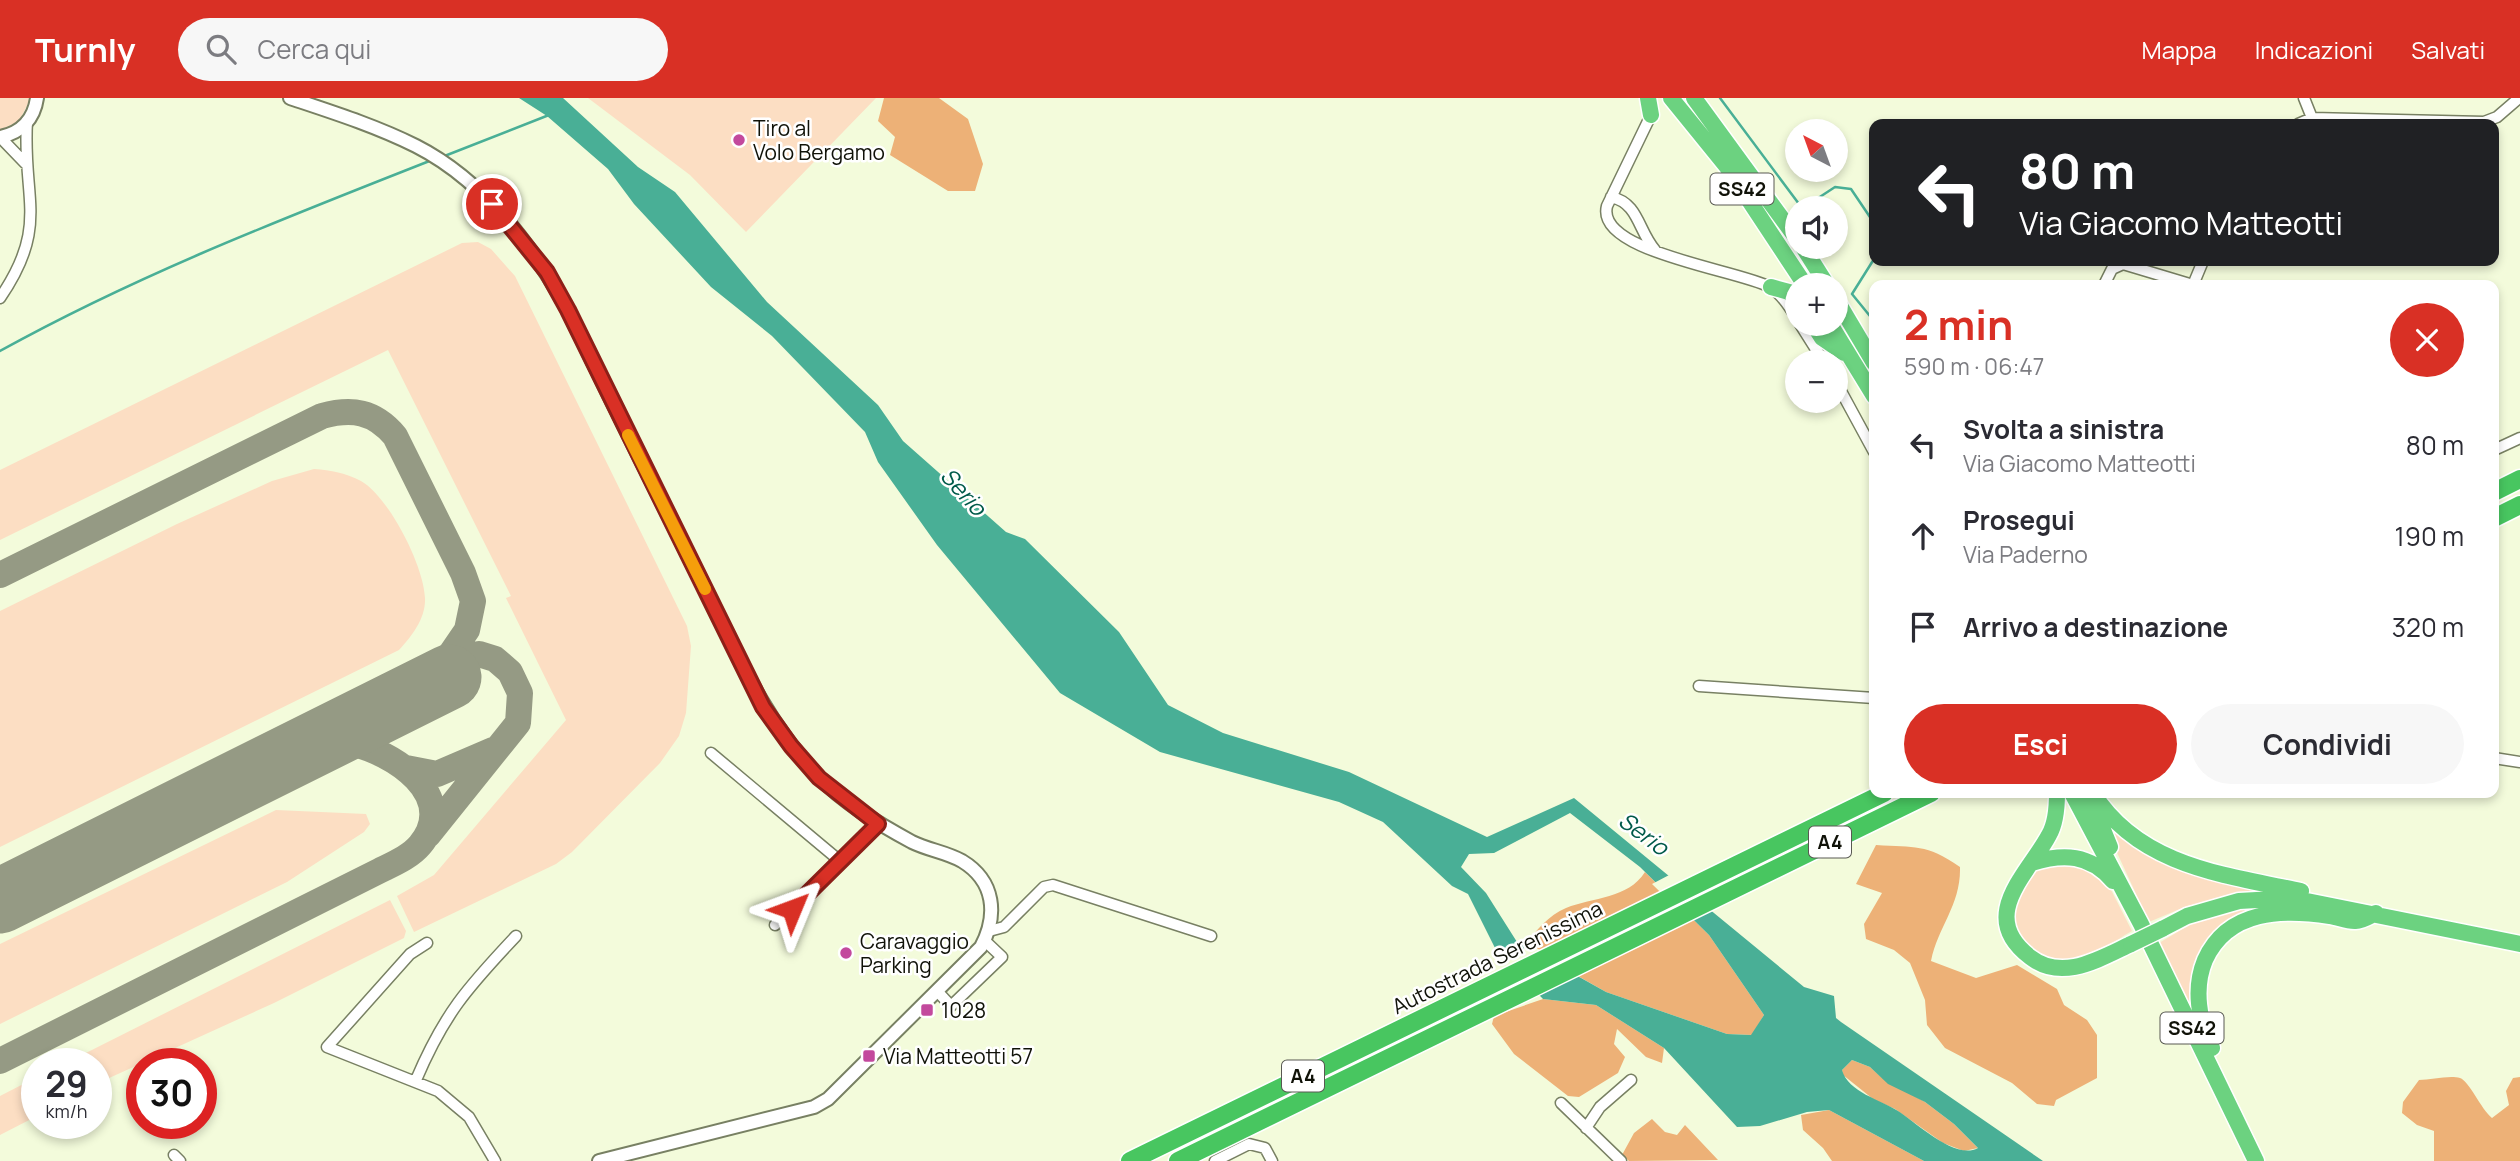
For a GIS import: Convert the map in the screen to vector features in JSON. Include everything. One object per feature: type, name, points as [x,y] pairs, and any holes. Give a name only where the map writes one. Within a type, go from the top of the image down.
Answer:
[{"type":"highway","points":[[1648,98],[1651,115]]},
{"type":"highway","name":"SS42","points":[[1671,98],[1727,167],[1797,273]]},
{"type":"highway","name":"SS42","points":[[1694,98],[1785,223]]},
{"type":"highway","points":[[1771,287],[1785,291]]},
{"type":"highway","points":[[1848,319],[1869,355]]},
{"type":"highway","points":[[1821,336],[1854,360]]},
{"type":"highway","points":[[1838,336],[1869,387]]},
{"type":"highway","points":[[2499,490],[2520,479]]},
{"type":"highway","points":[[2499,516],[2520,505]]},
{"type":"highway","name":"Autostrada Serenissima","points":[[1130,1161],[1874,798]]},
{"type":"highway","name":"Autostrada Serenissima","points":[[1178,1161],[1921,798]]},
{"type":"highway","points":[[2056,798],[2049,834],[2032,863],[2013,886],[2007,908],[2013,937],[2027,956],[2049,967],[2078,967],[2214,907],[2263,898],[2292,898],[2376,913],[2520,944]]},
{"type":"highway","name":"SS42","points":[[2075,798],[2141,924],[2256,1161]]},
{"type":"highway","name":"SS42","points":[[2092,798],[2141,924]]},
{"type":"highway","points":[[2095,798],[2122,828],[2165,857],[2236,878],[2361,903],[2376,913]]},
{"type":"highway","points":[[2032,863],[2057,856],[2078,857],[2091,862],[2112,880],[2141,924]]},
{"type":"highway","points":[[2242,1132],[2235,1101],[2206,1036],[2201,1016],[2199,982],[2207,956],[2231,928],[2264,914],[2305,912],[2357,922],[2376,913]]},
{"type":"street","points":[[290,98],[373,127],[419,148],[445,164],[492,204],[547,272],[758,697],[791,746],[819,778],[878,824],[916,844],[961,860],[974,870],[990,895],[987,936],[1002,957],[951,1006],[937,991]]},
{"type":"street","points":[[2304,98],[2312,118],[2355,119]]},
{"type":"street","points":[[2492,119],[2519,98]]},
{"type":"street","points":[[25,163],[0,137],[12,134],[27,121],[38,100]]},
{"type":"street","points":[[1651,115],[1605,213],[1611,228],[1636,244],[1771,287],[1785,304]]},
{"type":"street","points":[[0,298],[22,261],[30,239],[32,197],[25,163],[27,121]]},
{"type":"street","points":[[1611,197],[1628,202],[1644,236],[1656,250]]},
{"type":"street","points":[[2106,280],[2112,269],[2119,266]]},
{"type":"street","points":[[2130,266],[2176,280]]},
{"type":"street","points":[[1848,404],[1869,443]]},
{"type":"street","points":[[2499,448],[2520,438]]},
{"type":"street","points":[[1699,685],[1869,698]]},
{"type":"street","points":[[711,753],[840,862]]},
{"type":"street","points":[[2499,759],[2520,762]]},
{"type":"street","points":[[775,925],[878,824]]},
{"type":"street","points":[[599,1161],[814,1107],[836,1093],[987,936],[1004,927],[1044,887],[1053,885],[1211,936]]},
{"type":"street","points":[[416,1080],[436,1034],[453,1006],[516,936]]},
{"type":"street","points":[[427,943],[410,954],[327,1046],[438,1091],[469,1117],[495,1161]]},
{"type":"street","points":[[1586,1128],[1600,1107],[1631,1080]]},
{"type":"street","points":[[1562,1103],[1621,1161]]},
{"type":"street","points":[[1215,1161],[1249,1144],[1265,1149],[1272,1161]]},
{"type":"shaded area","points":[[0,98],[31,98],[19,121],[0,130]]},
{"type":"shaded area","name":"Tiro al Volo Bergamo","points":[[588,98],[876,98],[746,232],[690,175]]},
{"type":"shaded area","points":[[884,98],[939,98],[968,119],[983,164],[975,191],[948,191],[890,155],[895,137],[878,121]]},
{"type":"shaded area","points":[[478,242],[491,249],[515,276],[687,626],[691,646],[686,713],[679,736],[660,763],[572,852],[556,864],[414,932],[397,896],[434,875],[566,720],[506,598],[511,596],[388,350],[0,540],[0,470],[462,243]]},
{"type":"shaded area","points":[[314,469],[350,476],[372,489],[393,517],[412,551],[423,584],[425,605],[421,620],[404,645],[399,650],[0,847],[0,611],[177,524],[272,481]]},
{"type":"shaded area","points":[[276,810],[366,814],[370,824],[364,832],[287,882],[0,1024],[0,944]]},
{"type":"shaded area","points":[[2101,818],[2156,859],[2177,869],[2262,890],[2187,906],[2149,922]]},
{"type":"shaded area","points":[[1876,845],[1929,850],[1960,867],[1957,893],[1931,961],[1976,978],[2017,965],[2057,989],[2064,1005],[2087,1020],[2097,1035],[2097,1078],[2056,1100],[2054,1106],[2037,1104],[2012,1083],[1945,1048],[1927,1025],[1925,1000],[1910,963],[1894,950],[1866,939],[1864,924],[1882,893],[1856,884]]},
{"type":"shaded area","points":[[2070,860],[2106,880],[2132,931],[2093,954],[2069,961],[2050,959],[2034,951],[2023,939],[2016,924],[2014,908],[2016,892],[2024,878],[2042,866]]},
{"type":"shaded area","points":[[1645,872],[1709,935],[1764,1015],[1752,1035],[1727,1034],[1606,992],[1525,946],[1543,924],[1560,911],[1620,892],[1638,881]]},
{"type":"shaded area","points":[[390,900],[406,931],[404,938],[274,1003],[175,1048],[126,1048],[126,1070],[112,1077],[112,1048],[96,1048]]},
{"type":"shaded area","points":[[2253,906],[2273,906],[2219,932],[2193,1015],[2159,943],[2196,921]]},
{"type":"shaded area","points":[[1543,999],[1596,1005],[1664,1048],[1662,1063],[1646,1057],[1617,1029],[1614,1044],[1625,1057],[1618,1073],[1579,1097],[1568,1096],[1514,1054],[1492,1024],[1494,1016]]},
{"type":"shaded area","points":[[1852,1060],[1870,1067],[1881,1077],[1925,1102],[1954,1124],[1978,1148],[1964,1151],[1943,1143],[1895,1109],[1873,1099],[1843,1075],[1842,1070]]},
{"type":"shaded area","points":[[2456,1077],[2464,1080],[2492,1118],[2509,1105],[2506,1091],[2513,1078],[2520,1077],[2520,1161],[2434,1161],[2434,1131],[2417,1125],[2402,1113],[2403,1102],[2419,1080]]},
{"type":"shaded area","points":[[21,1085],[21,1124],[0,1135],[0,1096]]},
{"type":"shaded area","points":[[1829,1110],[1924,1161],[1832,1161],[1823,1148],[1803,1130],[1801,1115]]},
{"type":"shaded area","points":[[1652,1119],[1665,1132],[1677,1135],[1685,1125],[1718,1160],[1629,1161],[1622,1155],[1634,1133]]},
{"type":"water","points":[[519,98],[563,98],[638,167],[675,192],[767,302],[878,405],[903,441],[1006,532],[1025,539],[1119,632],[1168,705],[1223,733],[1349,772],[1487,837],[1574,798],[1804,987],[1834,996],[1836,1018],[1841,1022],[2043,1161],[1924,1161],[1829,1110],[1807,1112],[1760,1126],[1737,1127],[1664,1048],[1596,1005],[1543,999],[1496,950],[1468,894],[1452,886],[1383,822],[1339,802],[1160,752],[1060,693],[937,545],[878,462],[865,432],[772,336],[711,287],[634,204],[608,169],[547,116]],"holes":[[[1570,813],[1640,867],[1709,935],[1764,1015],[1751,1035],[1727,1034],[1606,992],[1517,942],[1486,893],[1461,867],[1469,854],[1494,853]],[[1852,1060],[1870,1067],[1888,1084],[1925,1102],[1954,1124],[1978,1148],[1969,1151],[1947,1145],[1898,1111],[1858,1090],[1845,1078],[1842,1070]]]},
{"type":"pier","points":[[1673,873],[1714,907],[1688,919],[1652,884]]},
{"type":"pier","points":[[1531,945],[1581,973],[1534,996],[1501,960]]},
{"type":"waterway","points":[[1720,98],[1793,196]]},
{"type":"waterway","points":[[442,157],[549,115]]},
{"type":"waterway","points":[[0,351],[159,272],[432,160]]},
{"type":"waterway","points":[[1821,196],[1835,187],[1851,189],[1869,216]]},
{"type":"waterway","points":[[1869,315],[1852,294],[1870,266]]},
{"type":"taxiway","points":[[0,575],[322,416],[353,412],[379,421],[395,436],[463,573],[473,601],[467,630],[443,665]]},
{"type":"taxiway","points":[[339,727],[423,686],[443,665],[454,658],[479,654],[495,659],[510,672],[520,693],[518,723],[428,835]]},
{"type":"taxiway","points":[[0,1061],[395,863],[420,845],[430,827],[432,810],[427,793],[416,779],[384,755],[366,748],[341,742],[317,745]]},
{"type":"taxiway","points":[[406,768],[437,774],[493,750]]},
{"type":"runway","points":[[0,901],[449,677]]},
{"type":"slow traffic","points":[[628,435],[705,589]]},
{"type":"place","name":"Tiro al Volo Bergamo","points":[[739,140]]},
{"type":"place","name":"Caravaggio Parking","points":[[846,953]]},
{"type":"place","name":"1028","points":[[927,1010]]},
{"type":"place","name":"Via Matteotti 57","points":[[869,1056]]},
{"type":"route","points":[[492,204],[547,272],[568,310],[763,707],[791,746],[819,778],[878,824],[792,909]]},
{"type":"water label","name":"Serio","points":[[964,491]]},
{"type":"water label","name":"Serio","points":[[1644,833]]}]
